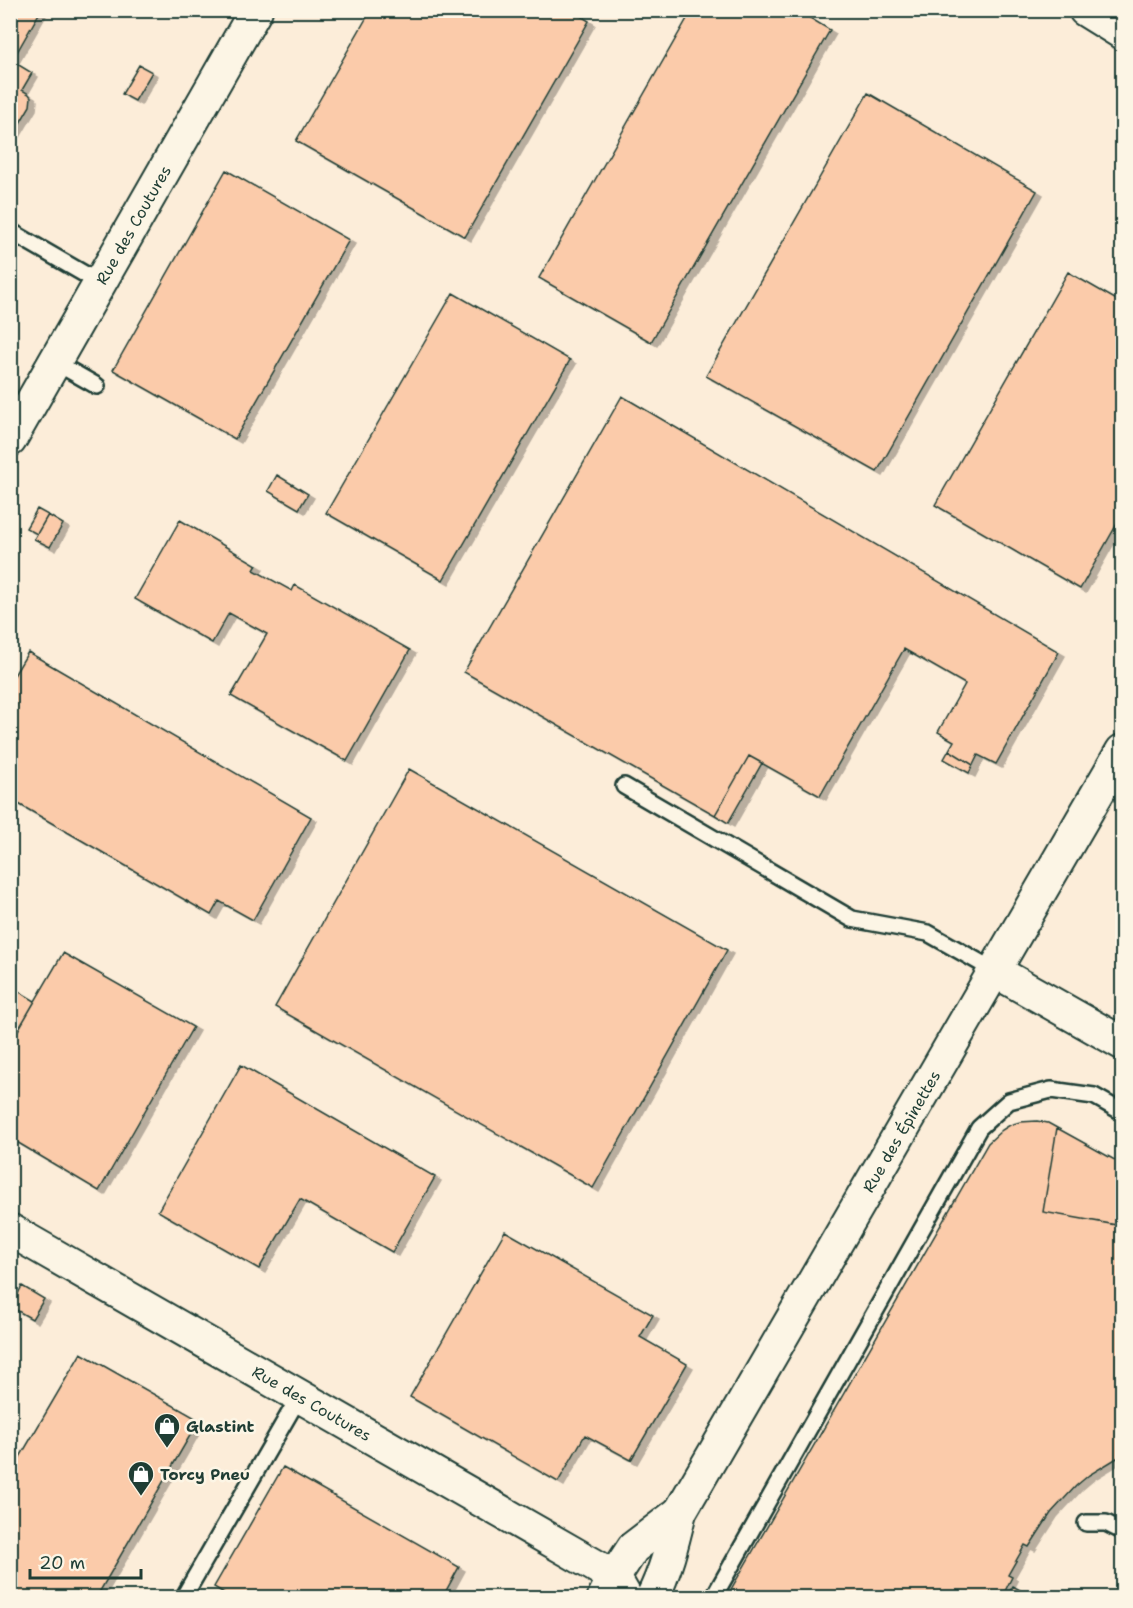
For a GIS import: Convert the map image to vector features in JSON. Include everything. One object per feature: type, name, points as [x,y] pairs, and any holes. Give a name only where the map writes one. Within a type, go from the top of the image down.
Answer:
[{"type":"street","name":"Rue des Coutures","points":[[10,440],[256,10]]},
{"type":"street","points":[[1085,10],[1122,33]]},
{"type":"street","name":"Rue des Épinettes","points":[[652,1598],[670,1552],[680,1512],[1122,750]]},
{"type":"street","points":[[995,971],[1122,1043]]},
{"type":"street","name":"Rue des Coutures","points":[[10,1230],[300,1395],[614,1591]]},
{"type":"street","name":"Rue des Épinettes","points":[[614,1591],[633,1548],[680,1512]]},
{"type":"lane","points":[[10,231],[100,283]]},
{"type":"lane","points":[[55,362],[97,386]]},
{"type":"lane","points":[[624,786],[852,919],[928,933],[995,971]]},
{"type":"lane","points":[[713,1598],[979,1128],[1009,1101],[1051,1090],[1094,1096],[1122,1113]]},
{"type":"lane","points":[[183,1598],[300,1395]]},
{"type":"lane","points":[[1086,1523],[1106,1522],[1122,1531]]},
{"type":"building","points":[[10,10],[41,10],[12,61],[32,73],[22,90],[31,97],[30,106],[14,133],[10,134]]},
{"type":"building","points":[[371,10],[571,10],[589,21],[465,237],[296,141]]},
{"type":"building","points":[[692,10],[797,10],[830,30],[651,342],[539,278]]},
{"type":"building","points":[[139,65],[152,72],[135,101],[122,94]]},
{"type":"building","points":[[868,93],[1037,191],[877,472],[706,376]]},
{"type":"building","points":[[226,170],[349,240],[235,439],[113,370]]},
{"type":"building","points":[[1068,272],[1122,303],[1122,515],[1080,589],[935,505]]},
{"type":"building","points":[[453,293],[570,360],[443,580],[326,513]]},
{"type":"building","points":[[622,396],[1059,652],[996,764],[978,755],[973,765],[949,750],[954,741],[938,732],[965,684],[904,649],[820,796],[749,756],[715,815],[464,672]]},
{"type":"building","points":[[277,475],[308,494],[299,509],[268,491]]},
{"type":"building","points":[[37,509],[48,515],[37,534],[26,528]]},
{"type":"building","points":[[48,515],[63,524],[50,547],[34,539]]},
{"type":"building","points":[[180,520],[257,565],[254,570],[292,591],[295,585],[410,650],[347,761],[231,696],[267,634],[229,613],[212,643],[135,599]]},
{"type":"building","points":[[28,652],[311,817],[253,920],[219,901],[211,915],[10,799],[10,716],[16,706],[10,703],[10,682]]},
{"type":"building","points":[[949,750],[973,765],[969,773],[944,759]]},
{"type":"building","points":[[749,756],[762,763],[728,823],[715,815]]},
{"type":"building","points":[[409,769],[727,950],[593,1188],[275,1007]]},
{"type":"building","points":[[63,953],[193,1027],[99,1191],[10,1138],[10,1044]]},
{"type":"building","points":[[10,986],[35,1001],[10,1044]]},
{"type":"building","points":[[241,1065],[435,1177],[392,1252],[300,1199],[259,1269],[158,1211]]},
{"type":"building","points":[[1037,1121],[1057,1128],[1043,1212],[1122,1226],[1122,1455],[1089,1475],[1051,1513],[1029,1547],[1025,1545],[1008,1575],[1012,1577],[1003,1598],[726,1598],[988,1143],[1010,1125]]},
{"type":"building","points":[[1057,1128],[1122,1164],[1122,1226],[1043,1212]]},
{"type":"building","points":[[505,1231],[653,1315],[640,1337],[687,1364],[631,1460],[585,1435],[558,1482],[410,1397]]},
{"type":"building","points":[[22,1286],[44,1299],[32,1319],[11,1307]]},
{"type":"building","points":[[81,1353],[199,1420],[96,1598],[10,1598],[10,1474]]},
{"type":"building","points":[[283,1467],[459,1567],[442,1598],[232,1598],[214,1587]]},
{"type":"building","points":[[1013,1586],[1025,1593],[1022,1598],[1006,1598]]},
{"type":"place","name":"Glastint","points":[[167,1449]]},
{"type":"place","name":"Torcy Pneu","points":[[141,1497]]}]
